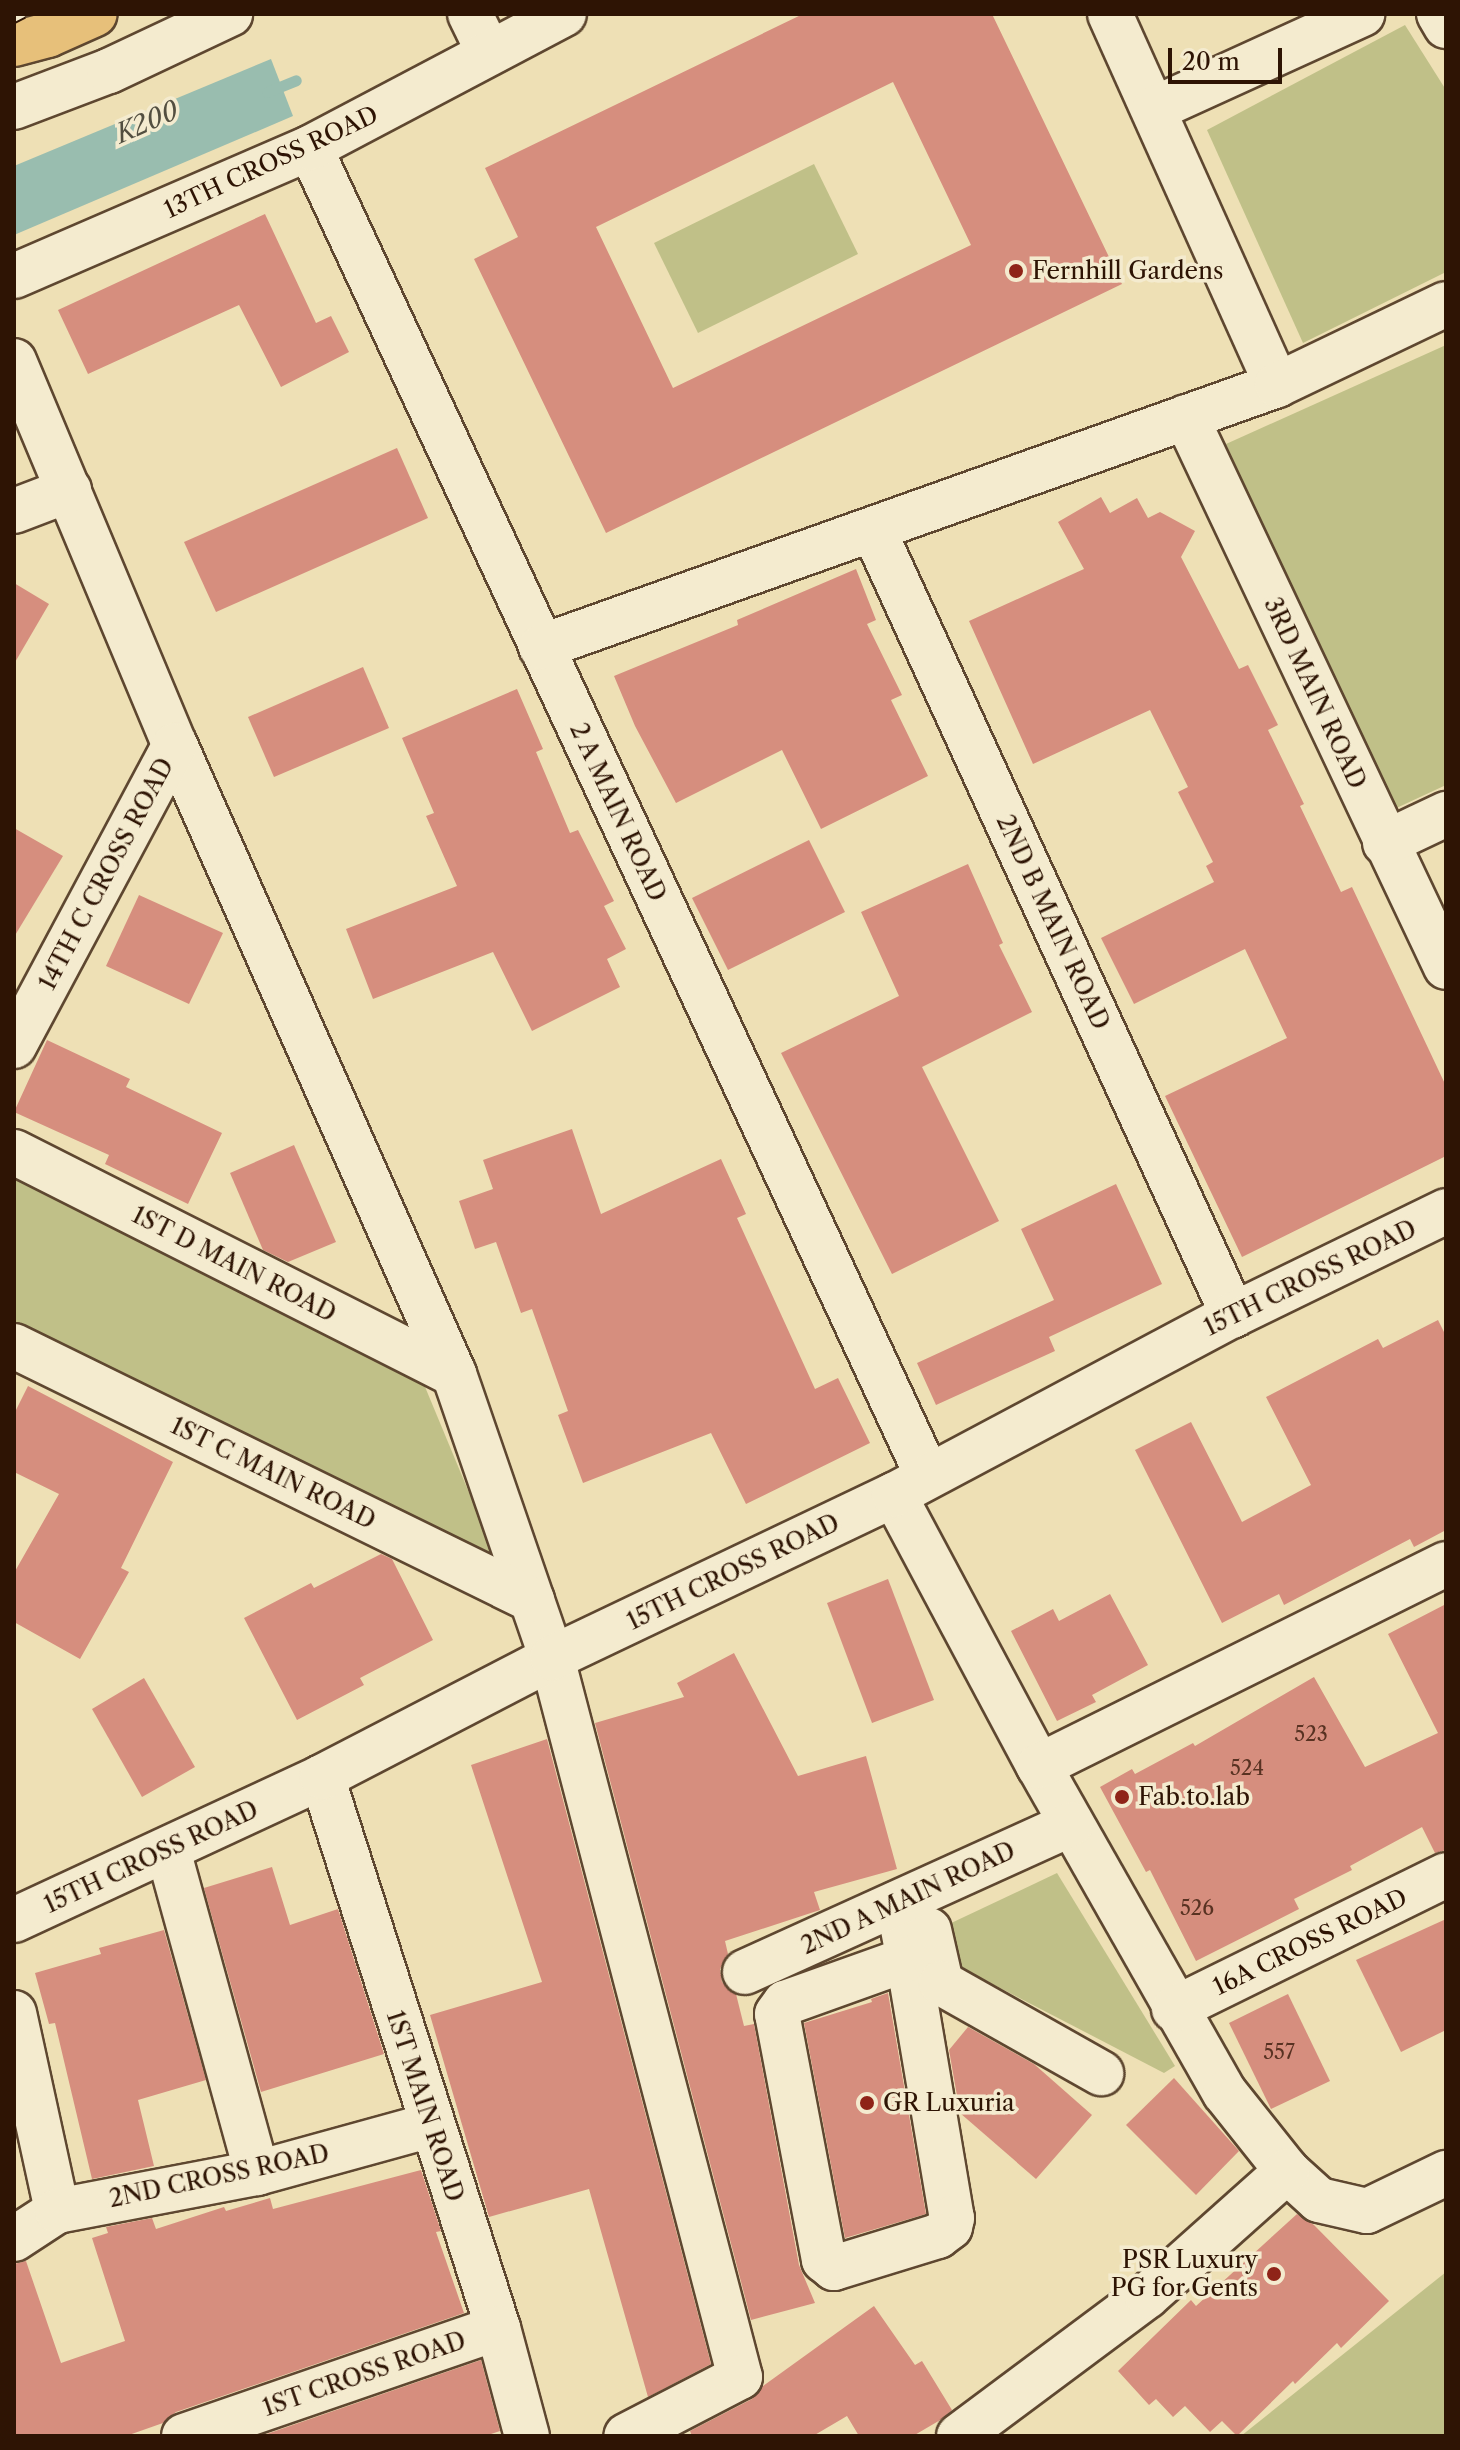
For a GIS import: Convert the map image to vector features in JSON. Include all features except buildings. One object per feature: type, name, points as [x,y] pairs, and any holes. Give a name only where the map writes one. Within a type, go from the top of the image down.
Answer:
[{"type":"highway","points":[[14,44],[48,35],[95,14]]},
{"type":"street","points":[[14,107],[109,71],[230,14]]},
{"type":"street","points":[[470,14],[489,53]]},
{"type":"street","name":"13TH CROSS ROAD","points":[[14,276],[310,148],[564,14]]},
{"type":"street","points":[[1110,14],[1277,385]]},
{"type":"street","points":[[1154,109],[1362,14]]},
{"type":"street","points":[[1439,14],[1446,26]]},
{"type":"street","name":"2 A MAIN ROAD","points":[[310,148],[541,647],[910,1485],[1039,1766],[1174,2009],[1225,2093],[1287,2171],[1319,2200],[1367,2211],[1446,2173]]},
{"type":"street","points":[[541,647],[1277,385],[1446,304]]},
{"type":"street","points":[[14,361],[175,745],[454,1374],[552,1658],[740,2377],[626,2436]]},
{"type":"street","name":"3RD MAIN ROAD","points":[[1186,417],[1446,967]]},
{"type":"street","points":[[14,511],[69,490]]},
{"type":"street","name":"2ND B MAIN ROAD","points":[[873,529],[1233,1315]]},
{"type":"street","name":"14TH C CROSS ROAD","points":[[14,1046],[175,745]]},
{"type":"street","points":[[1385,843],[1446,814]]},
{"type":"street","name":"1ST D MAIN ROAD","points":[[14,1152],[454,1374]]},
{"type":"street","name":"15TH CROSS ROAD","points":[[14,1920],[322,1777],[552,1658],[910,1485],[1233,1315],[1446,1211]]},
{"type":"street","name":"1ST C MAIN ROAD","points":[[14,1346],[532,1600]]},
{"type":"street","points":[[1039,1766],[1446,1564]]},
{"type":"street","name":"1ST MAIN ROAD","points":[[322,1777],[498,2328],[527,2436]]},
{"type":"street","name":"2ND A MAIN ROAD","points":[[745,1972],[1071,1824]]},
{"type":"street","points":[[168,1850],[257,2173]]},
{"type":"street","name":"16A CROSS ROAD","points":[[1174,2009],[1446,1875]]},
{"type":"street","points":[[908,1959],[785,2003],[777,2014],[824,2260],[834,2268],[938,2236],[950,2227],[908,1959],[910,1898]]},
{"type":"street","points":[[910,1898],[941,1983],[1101,2073]]},
{"type":"street","points":[[14,2013],[57,2211]]},
{"type":"street","name":"2ND CROSS ROAD","points":[[14,2239],[57,2211],[257,2173],[431,2125]]},
{"type":"street","points":[[959,2436],[1147,2296],[1287,2171]]},
{"type":"street","name":"1ST CROSS ROAD","points":[[184,2436],[498,2328]]},
{"type":"green space","points":[[1405,25],[1446,90],[1446,272],[1303,343],[1207,130]]},
{"type":"green space","points":[[814,164],[858,254],[698,333],[654,243]]},
{"type":"green space","points":[[1446,345],[1446,785],[1390,811],[1226,444]]},
{"type":"green space","points":[[14,1174],[423,1382],[497,1560],[14,1328]]},
{"type":"green space","points":[[1057,1873],[1175,2066],[1164,2073],[956,1965],[947,1925]]},
{"type":"green space","points":[[1446,2272],[1446,2436],[1241,2436]]},
{"type":"water","points":[[271,59],[293,116],[14,235],[14,166]]},
{"type":"waterway","name":"K200","points":[[267,92],[296,80]]},
{"type":"railway","points":[[14,19],[24,14]]},
{"type":"place","name":"Fernhill Gardens","points":[[1016,271]]},
{"type":"place","name":"Fab.to.lab","points":[[1122,1797]]},
{"type":"place","name":"GR Luxuria","points":[[867,2103]]},
{"type":"place","name":"PSR Luxury PG for Gents","points":[[1274,2274]]}]
